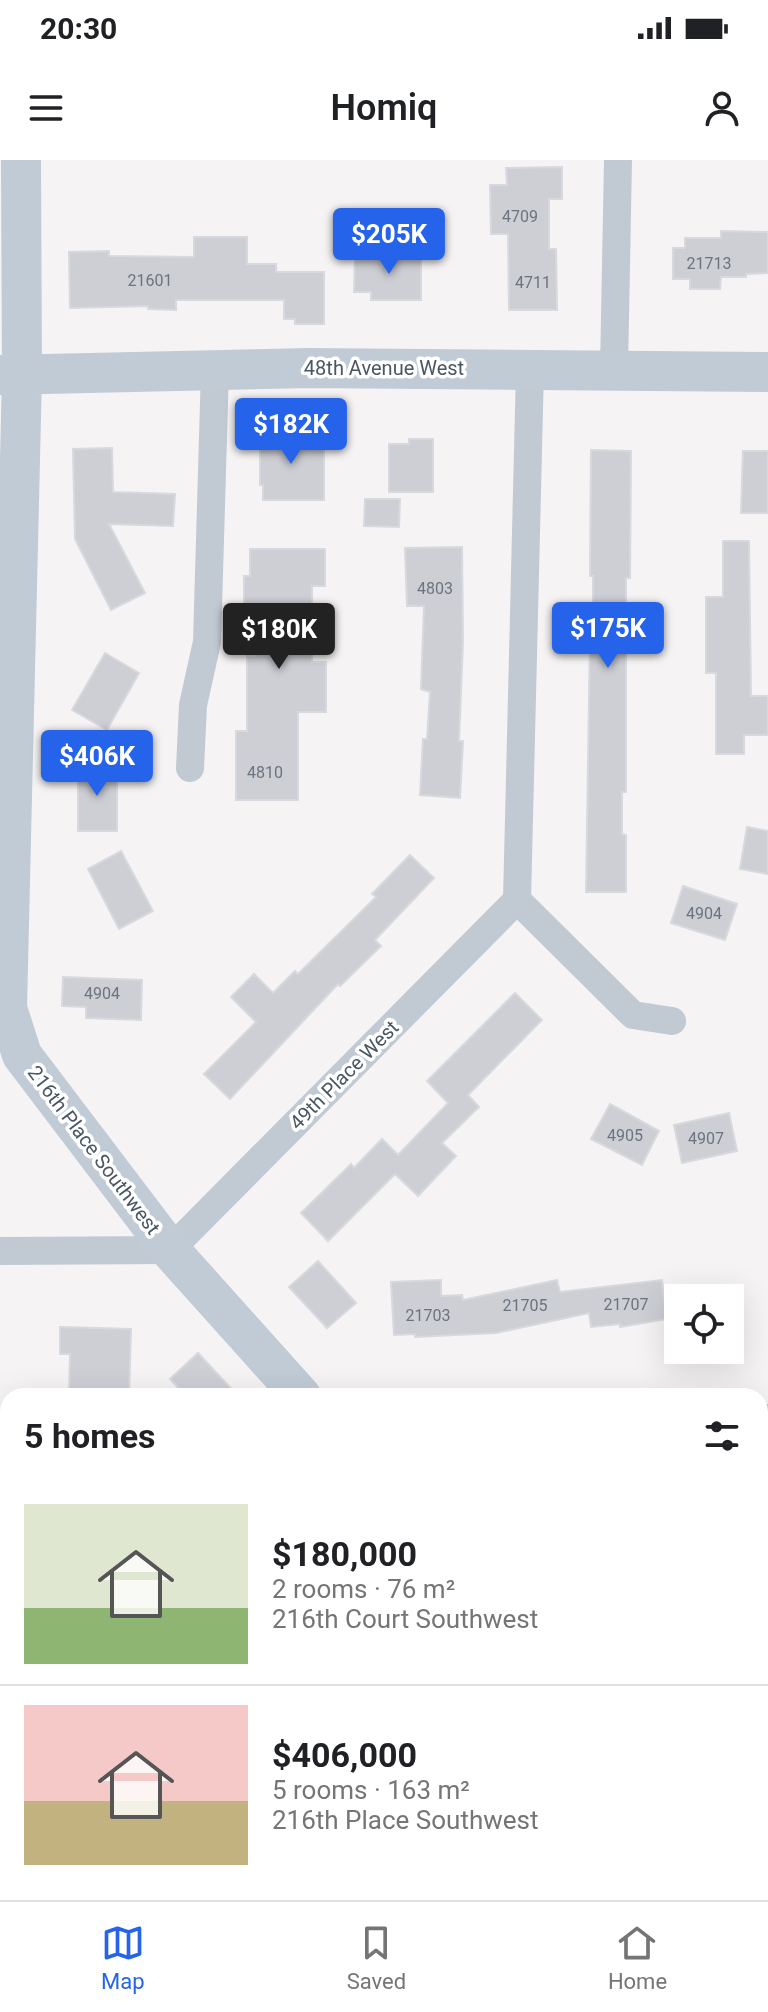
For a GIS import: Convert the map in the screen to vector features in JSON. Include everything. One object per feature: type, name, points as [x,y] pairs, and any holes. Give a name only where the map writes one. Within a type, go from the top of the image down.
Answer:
[{"type":"street","name":"216th Place Southwest","points":[[21,160],[11,375],[7,1008],[22,1055],[170,1250],[294,1388]]},
{"type":"street","points":[[614,370],[618,160]]},
{"type":"street","name":"48th Avenue West","points":[[11,375],[215,369],[768,372]]},
{"type":"street","points":[[190,768],[193,705],[207,642],[215,369]]},
{"type":"street","points":[[530,369],[517,900],[633,1015],[672,1021]]},
{"type":"street","name":"49th Place West","points":[[170,1250],[517,900]]},
{"type":"street","points":[[0,1251],[170,1250]]},
{"type":"building","points":[[562,167],[562,199],[549,199],[549,249],[556,249],[557,310],[509,310],[508,234],[491,234],[490,185],[507,185],[506,168]]},
{"type":"building","points":[[721,231],[768,232],[768,273],[721,277],[720,289],[690,289],[690,279],[673,279],[673,248],[685,248],[685,238],[721,238]]},
{"type":"building","points":[[194,237],[247,237],[247,264],[276,264],[276,272],[324,272],[324,324],[295,324],[295,319],[284,319],[284,300],[176,300],[176,310],[148,309],[148,306],[70,308],[69,252],[109,251],[109,256],[194,257]]},
{"type":"building","points":[[355,253],[421,254],[421,300],[371,300],[371,292],[354,292]]},
{"type":"building","points":[[260,430],[311,430],[311,446],[324,446],[324,500],[263,500]]},
{"type":"building","points":[[409,439],[433,439],[433,492],[389,492],[389,444],[409,444]]},
{"type":"building","points":[[112,448],[113,492],[175,494],[173,526],[109,524],[145,593],[111,610],[75,539],[73,449]]},
{"type":"building","points":[[591,450],[631,451],[630,578],[626,578],[626,792],[622,792],[626,892],[586,892],[590,635],[593,635]]},
{"type":"building","points":[[743,451],[768,451],[768,513],[741,513]]},
{"type":"building","points":[[365,499],[400,499],[399,527],[364,526]]},
{"type":"building","points":[[723,541],[749,541],[751,696],[768,696],[768,735],[744,735],[744,754],[716,754],[716,673],[706,673],[706,597],[723,597]]},
{"type":"building","points":[[462,547],[463,642],[459,741],[463,741],[460,798],[420,795],[423,739],[427,739],[430,692],[421,689],[424,606],[407,606],[405,548]]},
{"type":"building","points":[[250,549],[325,549],[325,586],[312,586],[312,662],[326,662],[326,712],[298,712],[298,800],[236,800],[236,731],[247,731],[247,656],[256,656],[256,606],[244,606],[244,576],[250,576]]},
{"type":"building","points":[[105,653],[139,673],[107,730],[72,710]]},
{"type":"building","points":[[78,764],[117,765],[117,831],[78,831]]},
{"type":"building","points":[[747,827],[768,831],[768,874],[740,869]]},
{"type":"building","points":[[121,851],[153,911],[119,929],[88,869]]},
{"type":"building","points":[[410,855],[434,878],[375,940],[381,946],[340,986],[338,984],[230,1099],[204,1074],[256,1022],[231,997],[254,974],[273,993],[295,971],[298,974],[376,897],[372,894]]},
{"type":"building","points":[[683,886],[737,904],[725,940],[671,923]]},
{"type":"building","points":[[63,977],[142,980],[141,1020],[86,1018],[86,1007],[62,1006]]},
{"type":"building","points":[[515,993],[542,1020],[468,1095],[479,1107],[442,1143],[456,1156],[418,1196],[395,1174],[328,1241],[301,1213],[351,1164],[354,1168],[382,1139],[398,1155],[448,1103],[427,1081]]},
{"type":"building","points":[[610,1104],[659,1131],[642,1165],[591,1139]]},
{"type":"building","points":[[729,1113],[737,1151],[682,1163],[674,1125]]},
{"type":"building","points":[[318,1261],[356,1303],[327,1328],[289,1287]]},
{"type":"building","points":[[441,1280],[441,1296],[462,1295],[463,1300],[557,1280],[560,1292],[662,1280],[664,1320],[620,1327],[620,1324],[591,1327],[589,1313],[496,1333],[415,1337],[415,1334],[394,1335],[391,1282]]},
{"type":"building","points":[[60,1327],[131,1329],[129,1388],[69,1388],[70,1354],[60,1354]]},
{"type":"building","points":[[198,1353],[231,1388],[178,1388],[170,1379]]}]
